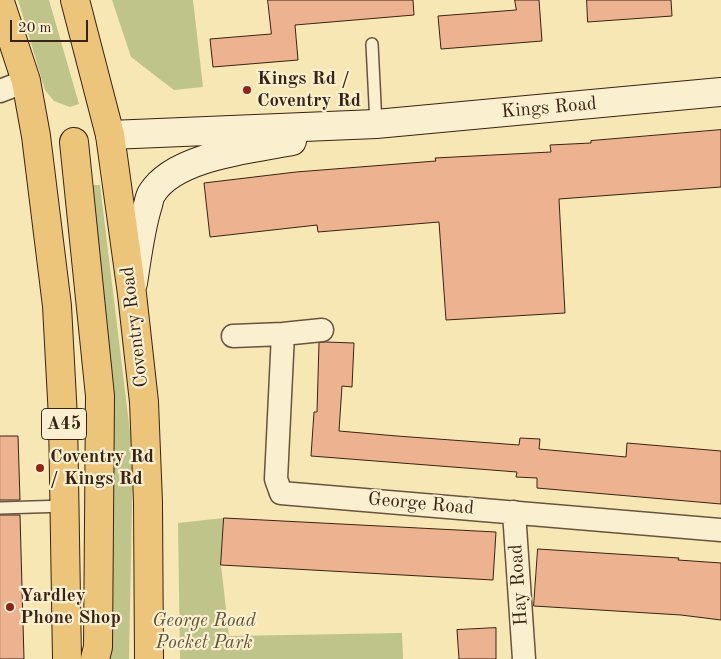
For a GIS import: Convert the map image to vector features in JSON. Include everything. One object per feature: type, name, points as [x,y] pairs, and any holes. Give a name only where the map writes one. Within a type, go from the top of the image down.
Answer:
[{"type":"highway","name":"Coventry Road","points":[[75,0],[110,135],[132,294],[144,402],[148,502],[149,659]]},
{"type":"highway","name":"A45","points":[[0,2],[26,81],[36,136],[57,306],[63,418],[67,659]]},
{"type":"highway","points":[[36,136],[74,142],[110,135]]},
{"type":"highway","points":[[74,142],[100,396],[98,647],[95,659]]},
{"type":"street","points":[[0,91],[26,81]]},
{"type":"street","name":"Kings Road","points":[[110,135],[376,124],[721,92]]},
{"type":"street","name":"Kings Road","points":[[132,294],[143,220],[152,194],[170,175],[183,167],[216,156],[376,124]]},
{"type":"street","points":[[233,336],[322,330]]},
{"type":"street","name":"George Road","points":[[283,334],[276,479],[281,493],[721,530]]},
{"type":"street","name":"Hay Road","points":[[514,512],[524,659]]},
{"type":"lane","points":[[372,44],[376,124]]},
{"type":"lane","points":[[0,508],[65,506]]},
{"type":"green space","points":[[18,0],[49,0],[79,104],[70,107],[54,101],[45,90]]},
{"type":"green space","points":[[112,0],[193,0],[203,87],[174,90],[131,57]]},
{"type":"green space","points":[[91,185],[100,185],[133,457],[129,659],[102,659]]},
{"type":"green space","name":"George Road Pocket Park","points":[[224,518],[221,565],[229,636],[402,633],[403,659],[180,659],[178,523]]},
{"type":"building","points":[[268,0],[413,0],[414,15],[295,25],[298,60],[213,67],[210,39],[271,34]]},
{"type":"building","points":[[515,0],[539,0],[542,41],[441,49],[438,16],[516,10]]},
{"type":"building","points":[[587,0],[671,0],[672,16],[588,22]]},
{"type":"building","points":[[721,130],[721,187],[559,199],[565,313],[446,320],[439,222],[318,232],[317,225],[210,237],[204,183],[296,172],[436,161],[435,158],[551,152],[550,145],[591,143],[591,141]]},
{"type":"building","points":[[319,343],[354,343],[352,387],[342,386],[339,431],[519,445],[520,438],[540,439],[539,449],[626,457],[627,443],[721,451],[721,504],[537,488],[537,478],[516,477],[517,472],[311,456],[314,412],[317,412]]},
{"type":"building","points":[[0,436],[18,436],[20,500],[0,500]]},
{"type":"building","points":[[0,515],[20,515],[24,659],[0,659]]},
{"type":"building","points":[[224,518],[496,532],[493,580],[221,565]]},
{"type":"building","points":[[538,549],[679,558],[678,560],[721,563],[721,620],[681,615],[534,606]]},
{"type":"building","points":[[496,628],[496,659],[459,659],[457,630]]},
{"type":"place","name":"Kings Rd / Coventry Rd","points":[[247,90]]},
{"type":"place","name":"Coventry Rd / Kings Rd","points":[[40,468]]},
{"type":"place","name":"Yardley Phone Shop","points":[[10,607]]}]
